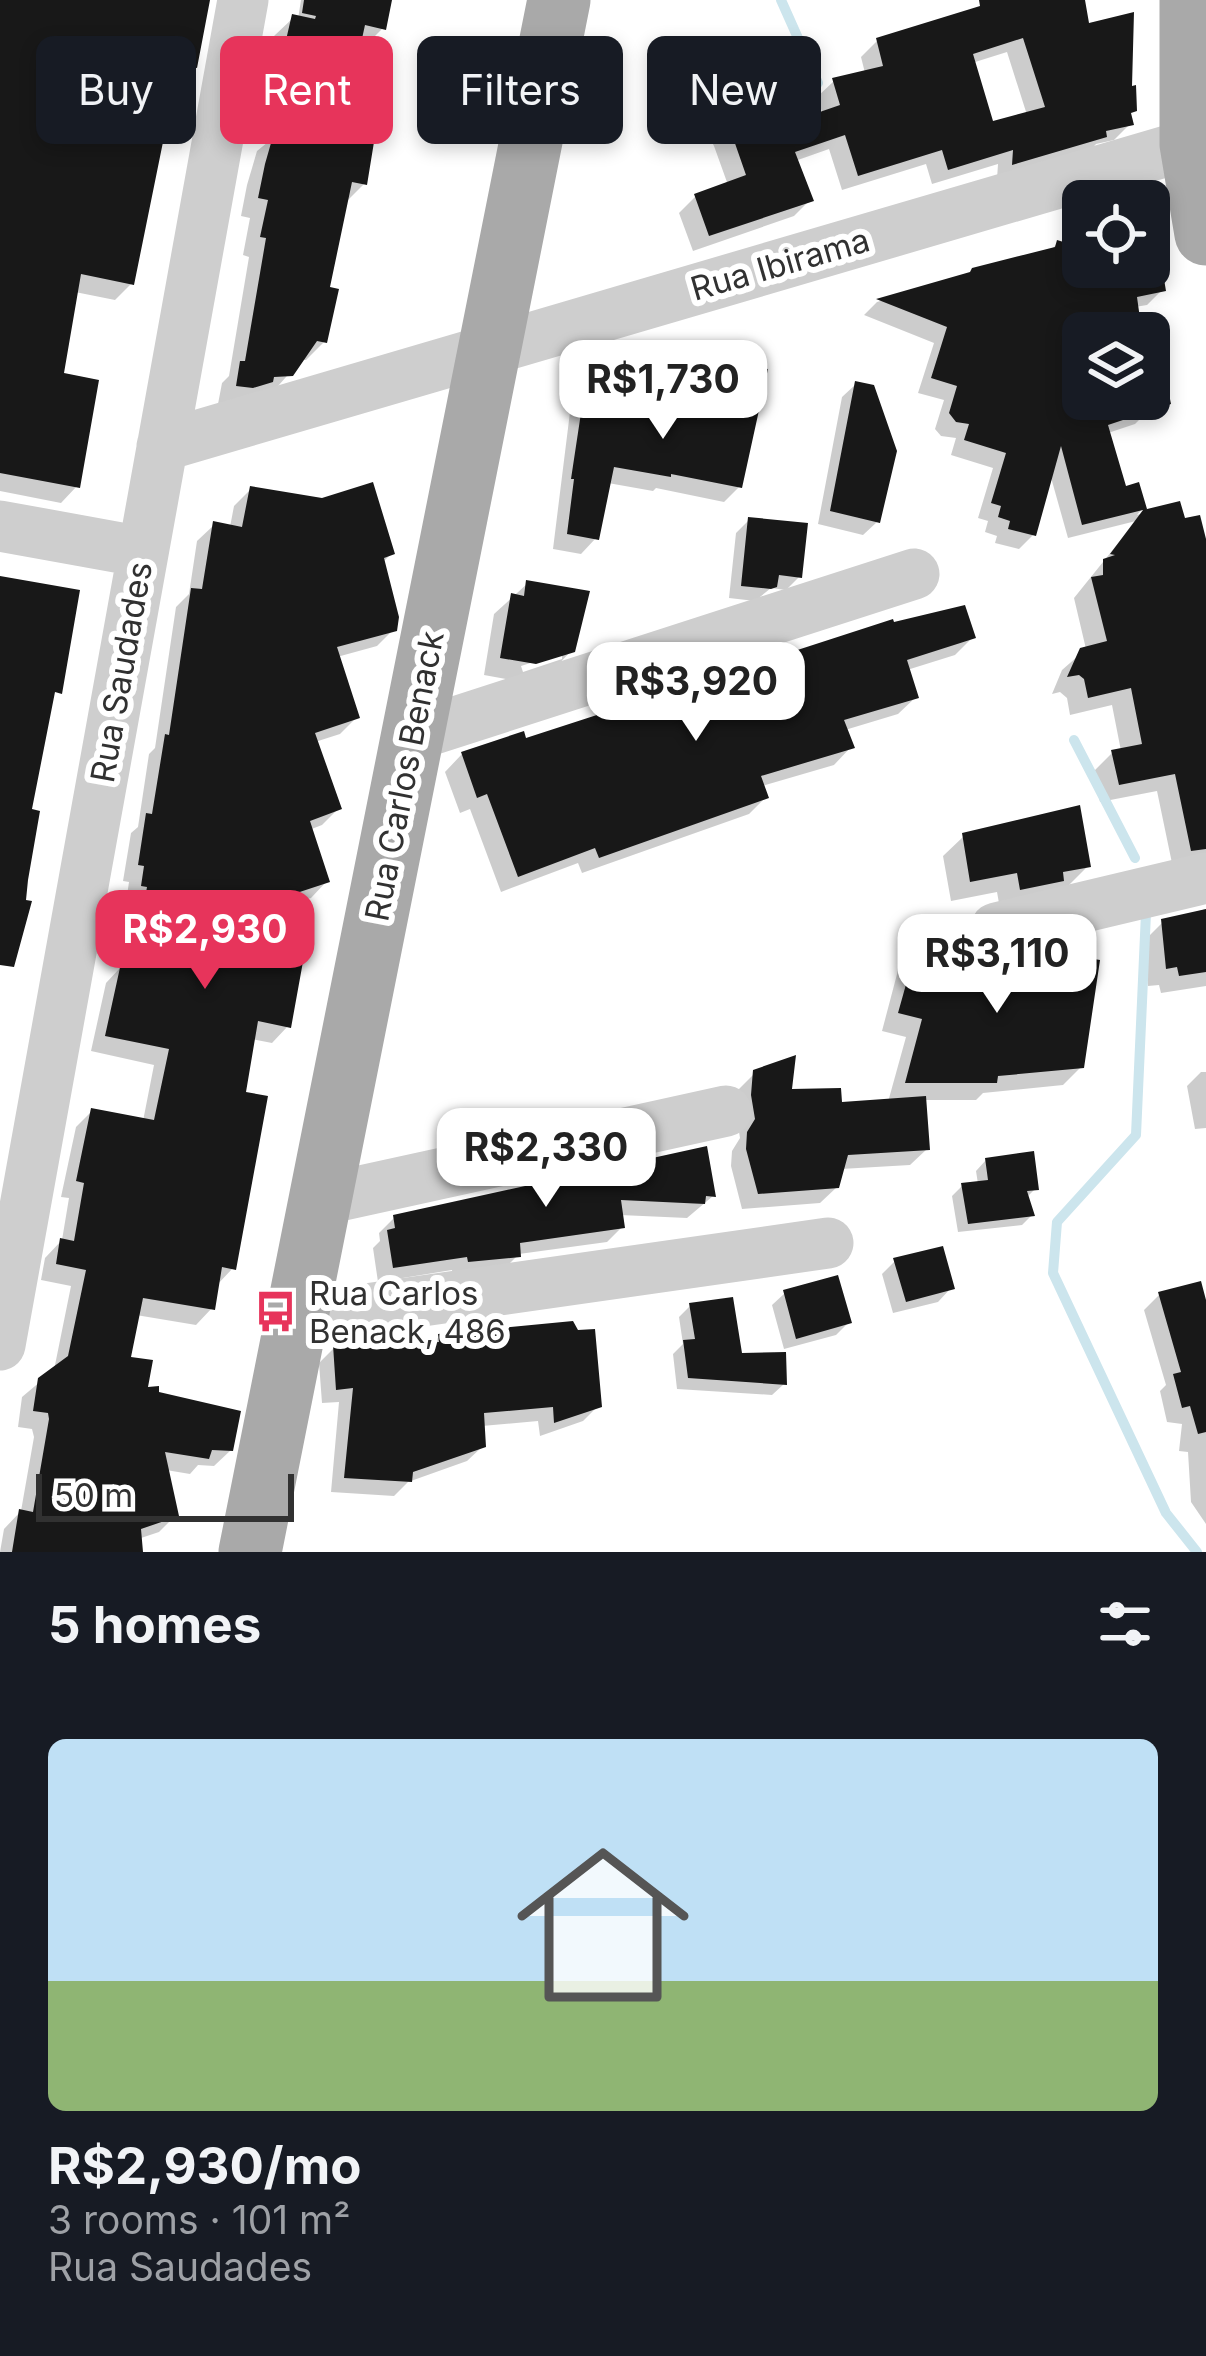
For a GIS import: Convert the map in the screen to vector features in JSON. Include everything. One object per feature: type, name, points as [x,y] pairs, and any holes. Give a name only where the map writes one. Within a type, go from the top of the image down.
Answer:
[{"type":"main road","name":"Rua Carlos Benack","points":[[250,1552],[559,0]]},
{"type":"main road","points":[[1191,0],[1191,143],[1206,234]]},
{"type":"street","name":"Rua Saudades","points":[[0,1345],[243,0]]},
{"type":"street","name":"Rua Ibirama","points":[[162,446],[1191,143]]},
{"type":"street","points":[[0,526],[143,553]]},
{"type":"street","points":[[412,736],[914,574]]},
{"type":"street","points":[[995,928],[1206,878]]},
{"type":"street","points":[[320,1200],[726,1111]]},
{"type":"street","points":[[296,1319],[828,1244]]},
{"type":"building","points":[[0,0],[210,0],[197,68],[196,36],[36,36],[36,144],[163,144],[134,285],[81,274],[64,373],[99,380],[80,488],[0,473]]},
{"type":"building","points":[[304,0],[392,0],[386,30],[365,25],[363,36],[287,36],[292,14],[316,16],[302,13]]},
{"type":"building","points":[[979,0],[1085,0],[1089,23],[1134,12],[1134,125],[1012,165],[1013,150],[948,170],[942,150],[858,176],[845,135],[821,143],[821,112],[840,105],[832,78],[883,66],[876,38],[980,6]],"holes":[[[1023,38],[1045,107],[993,121],[973,54]]]},
{"type":"building","points":[[271,144],[374,144],[367,185],[352,182],[330,287],[339,289],[327,343],[317,341],[293,376],[274,377],[273,382],[253,388],[236,386],[240,361],[245,361],[266,238],[260,237],[268,200],[258,198]]},
{"type":"building","points":[[735,144],[819,144],[795,152],[814,201],[709,236],[694,194],[746,175]]},
{"type":"building","points":[[1057,240],[1062,242],[1062,288],[1166,291],[1137,297],[1139,312],[1062,312],[1062,420],[1123,420],[1108,425],[1126,486],[1139,482],[1147,509],[1082,525],[1061,446],[1036,536],[1008,529],[1010,521],[998,517],[1001,506],[991,503],[1006,453],[964,440],[969,424],[956,422],[949,413],[957,386],[931,378],[947,327],[876,299],[1055,247]]},
{"type":"building","points":[[723,359],[768,369],[742,488],[614,467],[599,540],[567,534],[584,393],[712,411]]},
{"type":"building","points":[[855,381],[874,385],[897,451],[880,523],[830,511]]},
{"type":"building","points":[[373,482],[395,554],[384,558],[399,617],[397,631],[337,647],[360,718],[315,733],[342,809],[310,821],[330,882],[254,907],[271,957],[306,945],[291,1028],[258,1021],[246,1092],[268,1096],[236,1270],[222,1267],[215,1310],[143,1298],[131,1357],[153,1360],[148,1387],[159,1386],[159,1392],[241,1411],[233,1451],[212,1450],[209,1459],[165,1452],[179,1516],[141,1529],[143,1552],[12,1552],[19,1509],[33,1512],[49,1419],[48,1413],[33,1411],[38,1378],[68,1356],[86,1270],[56,1264],[60,1238],[74,1241],[84,1183],[76,1181],[91,1108],[154,1120],[169,1049],[105,1036],[121,963],[133,965],[147,887],[141,886],[144,866],[138,865],[146,813],[152,814],[165,734],[169,735],[191,588],[202,589],[213,521],[242,527],[250,486],[322,498]]},
{"type":"building","points":[[1180,501],[1185,518],[1200,515],[1206,539],[1206,849],[1191,851],[1175,774],[1119,785],[1111,750],[1142,744],[1131,688],[1088,698],[1084,679],[1067,677],[1080,648],[1107,641],[1091,577],[1103,575],[1103,559],[1115,555],[1110,554],[1143,510]]},
{"type":"building","points":[[748,517],[808,523],[802,578],[779,575],[777,587],[771,589],[741,586]]},
{"type":"building","points":[[0,576],[80,590],[62,694],[55,692],[32,809],[40,811],[26,900],[32,901],[14,967],[0,965]]},
{"type":"building","points":[[526,580],[590,591],[575,652],[536,664],[500,658],[511,593],[524,596]]},
{"type":"building","points":[[965,605],[976,638],[907,660],[919,698],[844,720],[855,748],[761,776],[769,798],[599,858],[595,848],[518,877],[487,794],[477,798],[461,752],[524,731],[526,738],[893,619]]},
{"type":"building","points":[[1080,805],[1091,867],[1063,872],[1064,881],[1020,890],[1017,873],[970,882],[962,833]]},
{"type":"building","points":[[1206,909],[1206,972],[1179,976],[1177,967],[1166,969],[1161,919]]},
{"type":"building","points":[[919,938],[944,945],[942,950],[1040,976],[1045,951],[1100,960],[1084,1068],[998,1076],[997,1083],[905,1083],[922,1019],[898,1013]]},
{"type":"building","points":[[796,1055],[792,1089],[841,1088],[842,1102],[926,1096],[930,1150],[848,1155],[839,1188],[758,1194],[746,1149],[747,1132],[755,1119],[753,1070]]},
{"type":"building","points":[[707,1146],[716,1197],[706,1196],[705,1204],[621,1200],[625,1228],[520,1243],[521,1257],[468,1262],[467,1257],[393,1268],[387,1230],[395,1228],[393,1215]]},
{"type":"building","points":[[1034,1151],[1039,1190],[1027,1191],[1035,1216],[968,1224],[961,1183],[988,1180],[985,1158]]},
{"type":"building","points":[[943,1246],[955,1289],[906,1302],[893,1258]]},
{"type":"building","points":[[838,1275],[852,1323],[796,1339],[783,1290]]},
{"type":"building","points":[[1201,1281],[1206,1300],[1206,1432],[1198,1434],[1190,1406],[1182,1408],[1173,1374],[1181,1372],[1158,1292]]},
{"type":"building","points":[[733,1297],[742,1353],[786,1352],[787,1385],[688,1378],[683,1340],[695,1339],[689,1303]]},
{"type":"building","points":[[573,1321],[578,1330],[595,1329],[602,1407],[554,1423],[553,1407],[484,1413],[486,1447],[413,1472],[412,1482],[344,1478],[353,1388],[336,1390],[333,1345],[439,1342],[438,1334]]},
{"type":"waterway","points":[[781,0],[797,36]]},
{"type":"waterway","points":[[1074,740],[1135,858]]},
{"type":"waterway","points":[[1146,913],[1136,1135],[1057,1222],[1053,1273],[1166,1513],[1197,1552]]},
{"type":"place","name":"Rua Carlos Benack, 486","points":[[275,1312]]}]
